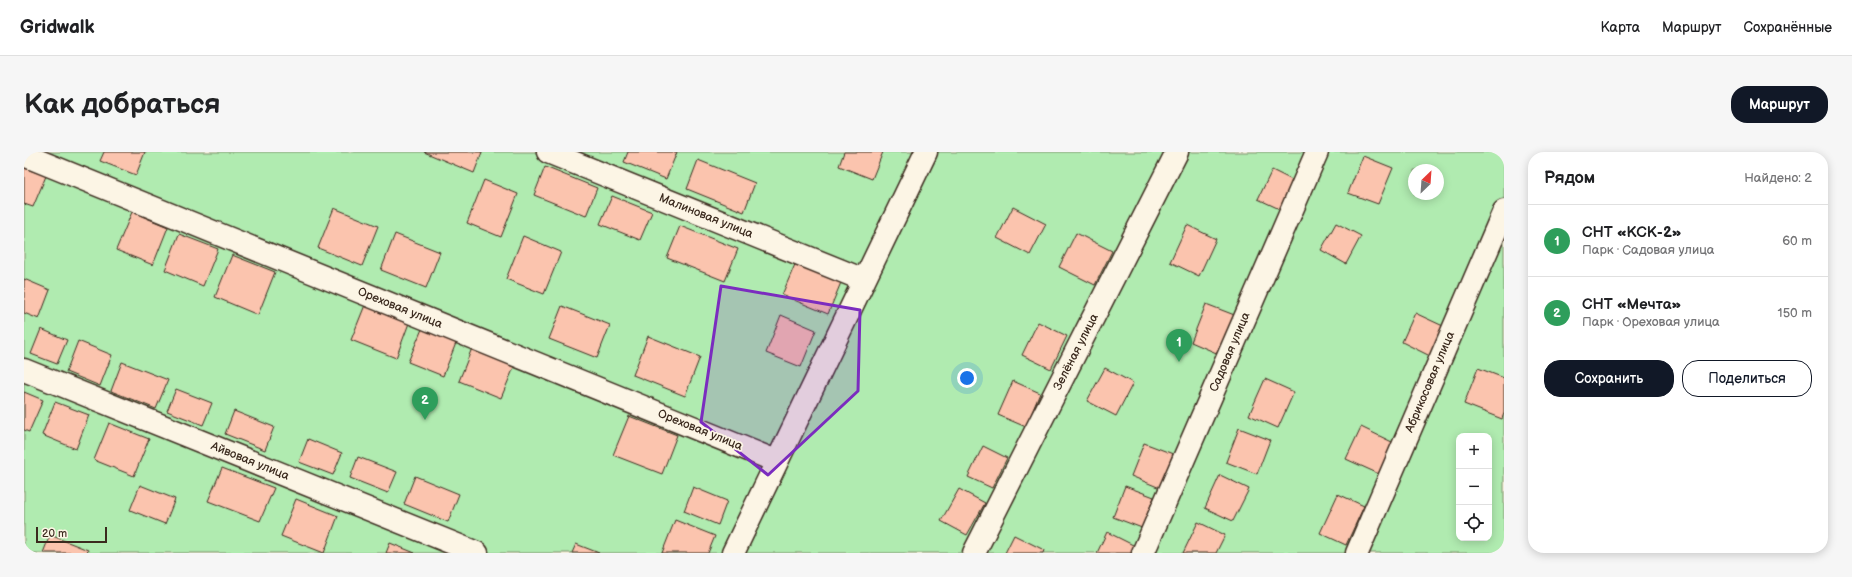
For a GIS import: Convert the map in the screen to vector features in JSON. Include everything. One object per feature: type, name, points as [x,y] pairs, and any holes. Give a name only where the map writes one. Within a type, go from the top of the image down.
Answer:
[{"type":"street","name":"Малиновая улица","points":[[548,152],[864,280]]},
{"type":"street","points":[[733,553],[926,152]]},
{"type":"street","name":"Зелёная улица","points":[[974,553],[1177,152]]},
{"type":"street","name":"Садовая улица","points":[[1143,553],[1317,152]]},
{"type":"street","name":"Ореховая улица","points":[[24,155],[776,461]]},
{"type":"street","name":"Абрикосовая улица","points":[[1357,553],[1504,211]]},
{"type":"street","name":"Айвовая улица","points":[[24,370],[477,553]]},
{"type":"highlighted area","points":[[721,286],[860,310],[858,391],[768,475],[701,422]]},
{"type":"green space","points":[[24,152],[1504,152],[1504,553],[24,553]]},
{"type":"building","points":[[104,152],[145,152],[136,175],[100,161]]},
{"type":"building","points":[[424,152],[482,152],[474,173]]},
{"type":"building","points":[[628,152],[677,152],[666,179],[624,162]]},
{"type":"building","points":[[844,152],[883,152],[872,179],[839,166]]},
{"type":"building","points":[[1363,156],[1393,168],[1378,204],[1348,193]]},
{"type":"building","points":[[698,160],[755,183],[744,212],[687,189]]},
{"type":"building","points":[[545,167],[597,188],[586,216],[534,195]]},
{"type":"building","points":[[24,168],[46,176],[33,207],[24,204]]},
{"type":"building","points":[[1272,170],[1302,185],[1288,213],[1258,199]]},
{"type":"building","points":[[484,180],[518,194],[501,237],[467,223]]},
{"type":"building","points":[[612,196],[652,212],[640,240],[600,224]]},
{"type":"building","points":[[1013,207],[1046,224],[1030,255],[997,238]]},
{"type":"building","points":[[334,208],[378,226],[362,266],[318,248]]},
{"type":"building","points":[[132,212],[168,227],[153,265],[116,250]]},
{"type":"building","points":[[1336,223],[1361,236],[1346,264],[1321,250]]},
{"type":"building","points":[[1187,225],[1216,239],[1199,276],[1170,262]]},
{"type":"building","points":[[680,226],[738,249],[725,281],[667,258]]},
{"type":"building","points":[[1076,233],[1112,251],[1095,285],[1059,267]]},
{"type":"building","points":[[179,234],[218,249],[203,286],[165,270]]},
{"type":"building","points":[[395,234],[440,252],[426,288],[381,270]]},
{"type":"building","points":[[523,236],[561,252],[544,294],[506,279]]},
{"type":"building","points":[[232,255],[275,272],[258,315],[215,297]]},
{"type":"building","points":[[796,262],[842,280],[828,314],[782,295]]},
{"type":"building","points":[[24,279],[50,290],[39,319],[24,313]]},
{"type":"building","points":[[1206,304],[1237,316],[1221,355],[1191,342]]},
{"type":"building","points":[[365,305],[409,323],[396,358],[351,340]]},
{"type":"building","points":[[562,306],[610,325],[597,358],[549,339]]},
{"type":"building","points":[[1415,313],[1443,326],[1430,356],[1402,342]]},
{"type":"building","points":[[781,315],[816,330],[801,367],[766,353]]},
{"type":"building","points":[[1038,322],[1067,336],[1051,369],[1022,355]]},
{"type":"building","points":[[41,329],[67,340],[57,364],[31,354]]},
{"type":"building","points":[[422,329],[456,343],[443,376],[408,362]]},
{"type":"building","points":[[648,336],[700,357],[685,396],[633,375]]},
{"type":"building","points":[[78,341],[112,355],[100,386],[66,372]]},
{"type":"building","points":[[474,343],[517,360],[501,398],[459,381]]},
{"type":"building","points":[[122,362],[168,380],[156,409],[111,391]]},
{"type":"building","points":[[1105,368],[1133,383],[1116,416],[1087,401]]},
{"type":"building","points":[[1478,368],[1504,378],[1504,413],[1502,419],[1464,404]]},
{"type":"building","points":[[1265,379],[1294,392],[1278,428],[1249,415]]},
{"type":"building","points":[[1013,381],[1040,393],[1026,427],[998,415]]},
{"type":"building","points":[[176,389],[212,403],[203,425],[167,411]]},
{"type":"building","points":[[24,392],[43,400],[29,432],[24,430]]},
{"type":"building","points":[[55,402],[89,415],[76,449],[42,435]]},
{"type":"building","points":[[234,411],[274,427],[265,450],[225,434]]},
{"type":"building","points":[[629,416],[677,435],[662,474],[613,455]]},
{"type":"building","points":[[109,423],[149,439],[134,476],[94,460]]},
{"type":"building","points":[[1361,427],[1394,443],[1379,474],[1346,459]]},
{"type":"building","points":[[1239,428],[1270,440],[1257,474],[1226,462]]},
{"type":"building","points":[[308,439],[342,453],[333,475],[299,462]]},
{"type":"building","points":[[1144,443],[1173,454],[1160,488],[1131,476]]},
{"type":"building","points":[[983,446],[1007,458],[992,488],[968,477]]},
{"type":"building","points":[[358,457],[397,472],[388,493],[350,478]]},
{"type":"building","points":[[222,468],[274,488],[260,521],[208,501]]},
{"type":"building","points":[[1220,475],[1249,489],[1233,521],[1205,508]]},
{"type":"building","points":[[415,476],[459,494],[448,522],[404,504]]},
{"type":"building","points":[[140,485],[175,499],[165,524],[130,510]]},
{"type":"building","points":[[1125,486],[1154,497],[1142,528],[1113,517]]},
{"type":"building","points":[[693,487],[727,501],[718,525],[684,511]]},
{"type":"building","points":[[959,489],[985,503],[967,535],[941,521]]},
{"type":"building","points":[[1338,494],[1364,506],[1346,545],[1320,533]]},
{"type":"building","points":[[296,499],[338,516],[324,553],[281,536]]},
{"type":"building","points":[[675,520],[715,536],[708,553],[662,553]]},
{"type":"building","points":[[1198,522],[1225,535],[1216,553],[1183,553]]},
{"type":"building","points":[[1107,532],[1135,546],[1132,553],[1097,553]]},
{"type":"building","points":[[50,535],[88,550],[87,553],[43,553]]},
{"type":"building","points":[[1014,535],[1044,550],[1043,553],[1005,553]]},
{"type":"building","points":[[390,543],[415,553],[386,553]]},
{"type":"building","points":[[576,544],[599,553],[572,553]]},
{"type":"place","name":"СНТ «КСК-2»","points":[[1179,362]]},
{"type":"place","name":"СНТ «Мечта»","points":[[425,420]]}]
